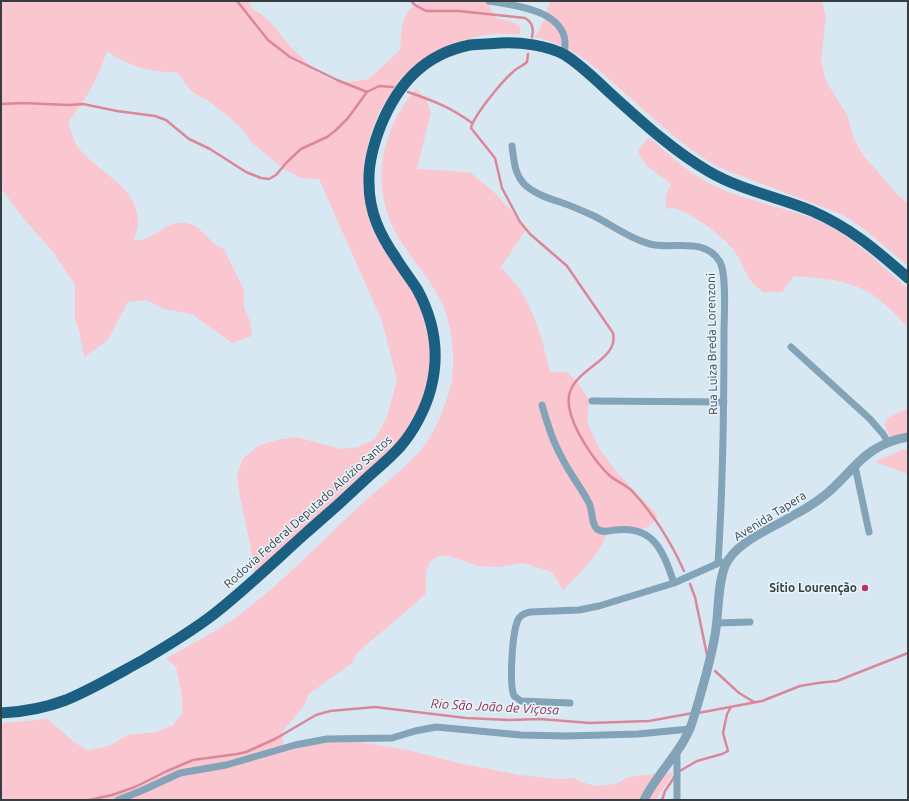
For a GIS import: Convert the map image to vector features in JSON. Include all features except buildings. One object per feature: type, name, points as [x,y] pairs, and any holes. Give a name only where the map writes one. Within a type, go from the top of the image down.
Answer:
[{"type":"highway","name":"Rodovia Federal Deputado Aloízio Santos","points":[[1,713],[48,706],[67,700],[93,688],[196,627],[215,614],[244,590],[350,494],[400,446],[411,432],[430,393],[436,356],[435,336],[428,314],[417,289],[394,256],[378,229],[372,205],[369,183],[370,162],[376,139],[394,97],[418,69],[434,58],[470,45],[511,42],[542,47],[564,55],[584,70],[651,130],[709,172],[732,183],[796,205],[834,222],[863,240],[908,278]]},
{"type":"street","points":[[489,1],[532,10],[559,26],[565,41],[564,55]]},
{"type":"street","name":"Rua Luiza Breda Lorenzoni","points":[[512,146],[516,171],[526,185],[536,193],[594,216],[640,241],[661,246],[683,244],[697,246],[708,250],[717,256],[721,264],[724,292],[724,402],[718,563]]},
{"type":"street","points":[[791,347],[870,419],[888,442]]},
{"type":"street","points":[[592,401],[724,402]]},
{"type":"street","points":[[542,405],[552,438],[561,458],[588,500],[596,528],[603,532],[632,530],[652,538],[664,558],[674,583]]},
{"type":"street","name":"Avenida Tapera","points":[[644,800],[654,782],[677,752],[691,726],[717,623],[722,578],[725,566],[731,557],[740,547],[749,541],[794,516],[825,495],[867,455],[888,442],[908,437]]},
{"type":"street","points":[[855,466],[869,532]]},
{"type":"street","points":[[570,703],[522,701],[514,696],[512,680],[514,638],[515,629],[520,616],[524,613],[530,612],[579,610],[674,583],[731,557]]},
{"type":"street","points":[[717,623],[750,622]]},
{"type":"street","points":[[118,800],[180,773],[231,764],[295,745],[327,739],[392,738],[415,731],[436,727],[521,735],[566,736],[638,734],[691,726]]},
{"type":"street","points":[[677,752],[677,800]]},
{"type":"shaded area","points":[[1,1],[248,1],[253,10],[260,13],[272,24],[290,46],[318,73],[342,83],[369,79],[400,50],[402,28],[406,14],[416,4],[424,1],[490,1],[490,7],[496,18],[515,23],[520,26],[520,34],[484,35],[449,45],[401,81],[393,90],[380,111],[368,145],[369,202],[424,304],[437,348],[419,424],[256,584],[237,475],[243,458],[260,445],[296,437],[341,449],[358,447],[375,439],[387,417],[397,380],[382,321],[319,179],[301,178],[284,169],[252,143],[241,128],[229,117],[209,101],[189,89],[177,72],[140,68],[123,61],[107,51],[100,71],[91,88],[69,121],[71,133],[76,144],[93,163],[125,190],[132,200],[137,212],[138,225],[134,240],[148,238],[171,225],[186,223],[197,227],[214,243],[224,249],[244,290],[244,308],[250,321],[252,336],[232,343],[192,314],[164,309],[147,300],[128,302],[107,341],[84,357],[79,330],[75,319],[75,285],[53,252],[23,218],[1,188]]},
{"type":"shaded area","points":[[550,1],[822,1],[826,17],[821,60],[826,81],[848,117],[853,137],[863,155],[898,195],[908,204],[908,266],[869,233],[843,215],[718,167],[674,137],[589,62],[565,48],[535,37],[543,22]]},
{"type":"shaded area","points":[[416,89],[427,101],[431,113],[417,169],[471,173],[495,193],[527,228],[501,267],[519,289],[529,305],[540,333],[550,372],[566,372],[577,381],[589,400],[587,422],[599,448],[616,471],[658,516],[650,526],[636,531],[608,528],[604,542],[593,558],[563,590],[552,572],[523,563],[499,567],[479,566],[449,556],[438,556],[430,562],[426,572],[426,594],[358,652],[352,663],[309,694],[303,707],[282,732],[284,746],[287,751],[327,741],[348,740],[408,750],[463,764],[520,775],[559,779],[574,778],[595,786],[616,784],[629,777],[674,772],[656,800],[1,800],[1,723],[47,718],[74,742],[87,750],[109,746],[128,735],[157,732],[173,725],[182,713],[182,697],[176,667],[166,659],[210,634],[253,605],[408,463],[424,446],[430,437],[449,394],[453,362],[451,334],[447,316],[440,298],[400,240],[390,221],[384,202],[382,182],[382,162],[387,142],[394,123],[403,106]]},
{"type":"shaded area","points":[[649,137],[685,168],[709,183],[749,199],[819,221],[843,234],[876,260],[908,289],[908,328],[872,294],[849,284],[822,278],[794,276],[782,292],[763,292],[751,281],[736,253],[720,236],[686,213],[669,207],[666,211],[666,196],[671,184],[644,162],[638,151]]},
{"type":"shaded area","points":[[908,408],[908,435],[891,439],[884,424],[889,417]]},
{"type":"shaded area","points":[[908,449],[908,474],[875,462],[901,450]]},
{"type":"waterway","points":[[237,1],[268,40],[290,57],[337,80],[367,92]]},
{"type":"waterway","points":[[411,1],[426,11],[459,11],[525,18],[532,26],[532,37]]},
{"type":"waterway","points":[[528,54],[527,62],[514,71],[496,90],[477,115],[471,128],[495,158],[502,188],[520,222],[530,234],[567,266],[613,333],[613,344],[608,352],[574,383],[569,394],[571,415],[579,434],[597,462],[610,476],[631,490],[655,519],[668,539],[684,571]]},
{"type":"waterway","points":[[1,104],[83,104],[117,111],[155,116],[166,120],[189,139],[210,149],[246,172],[261,178],[269,179],[276,175],[301,149],[327,137],[336,130],[348,118],[367,92],[379,86],[393,87]]},
{"type":"waterway","points":[[408,92],[442,105],[472,123]]},
{"type":"waterway","points":[[690,584],[695,597],[707,655]]},
{"type":"waterway","name":"Rio São João de Viçosa","points":[[698,713],[762,701],[800,686],[837,681],[908,653]]},
{"type":"waterway","points":[[715,671],[739,693],[754,702]]},
{"type":"waterway","name":"Rio São João de Viçosa","points":[[89,800],[112,795],[135,787],[193,760],[246,752],[275,739],[316,715],[330,711],[375,707],[466,718],[509,720],[540,719],[590,723],[649,721],[693,713]]},
{"type":"waterway","points":[[678,772],[697,761],[728,751],[723,733],[727,714],[731,707]]},
{"type":"waterway","points":[[662,800],[665,791],[675,776]]},
{"type":"place","name":"Sítio Lourenção","points":[[865,588]]}]
